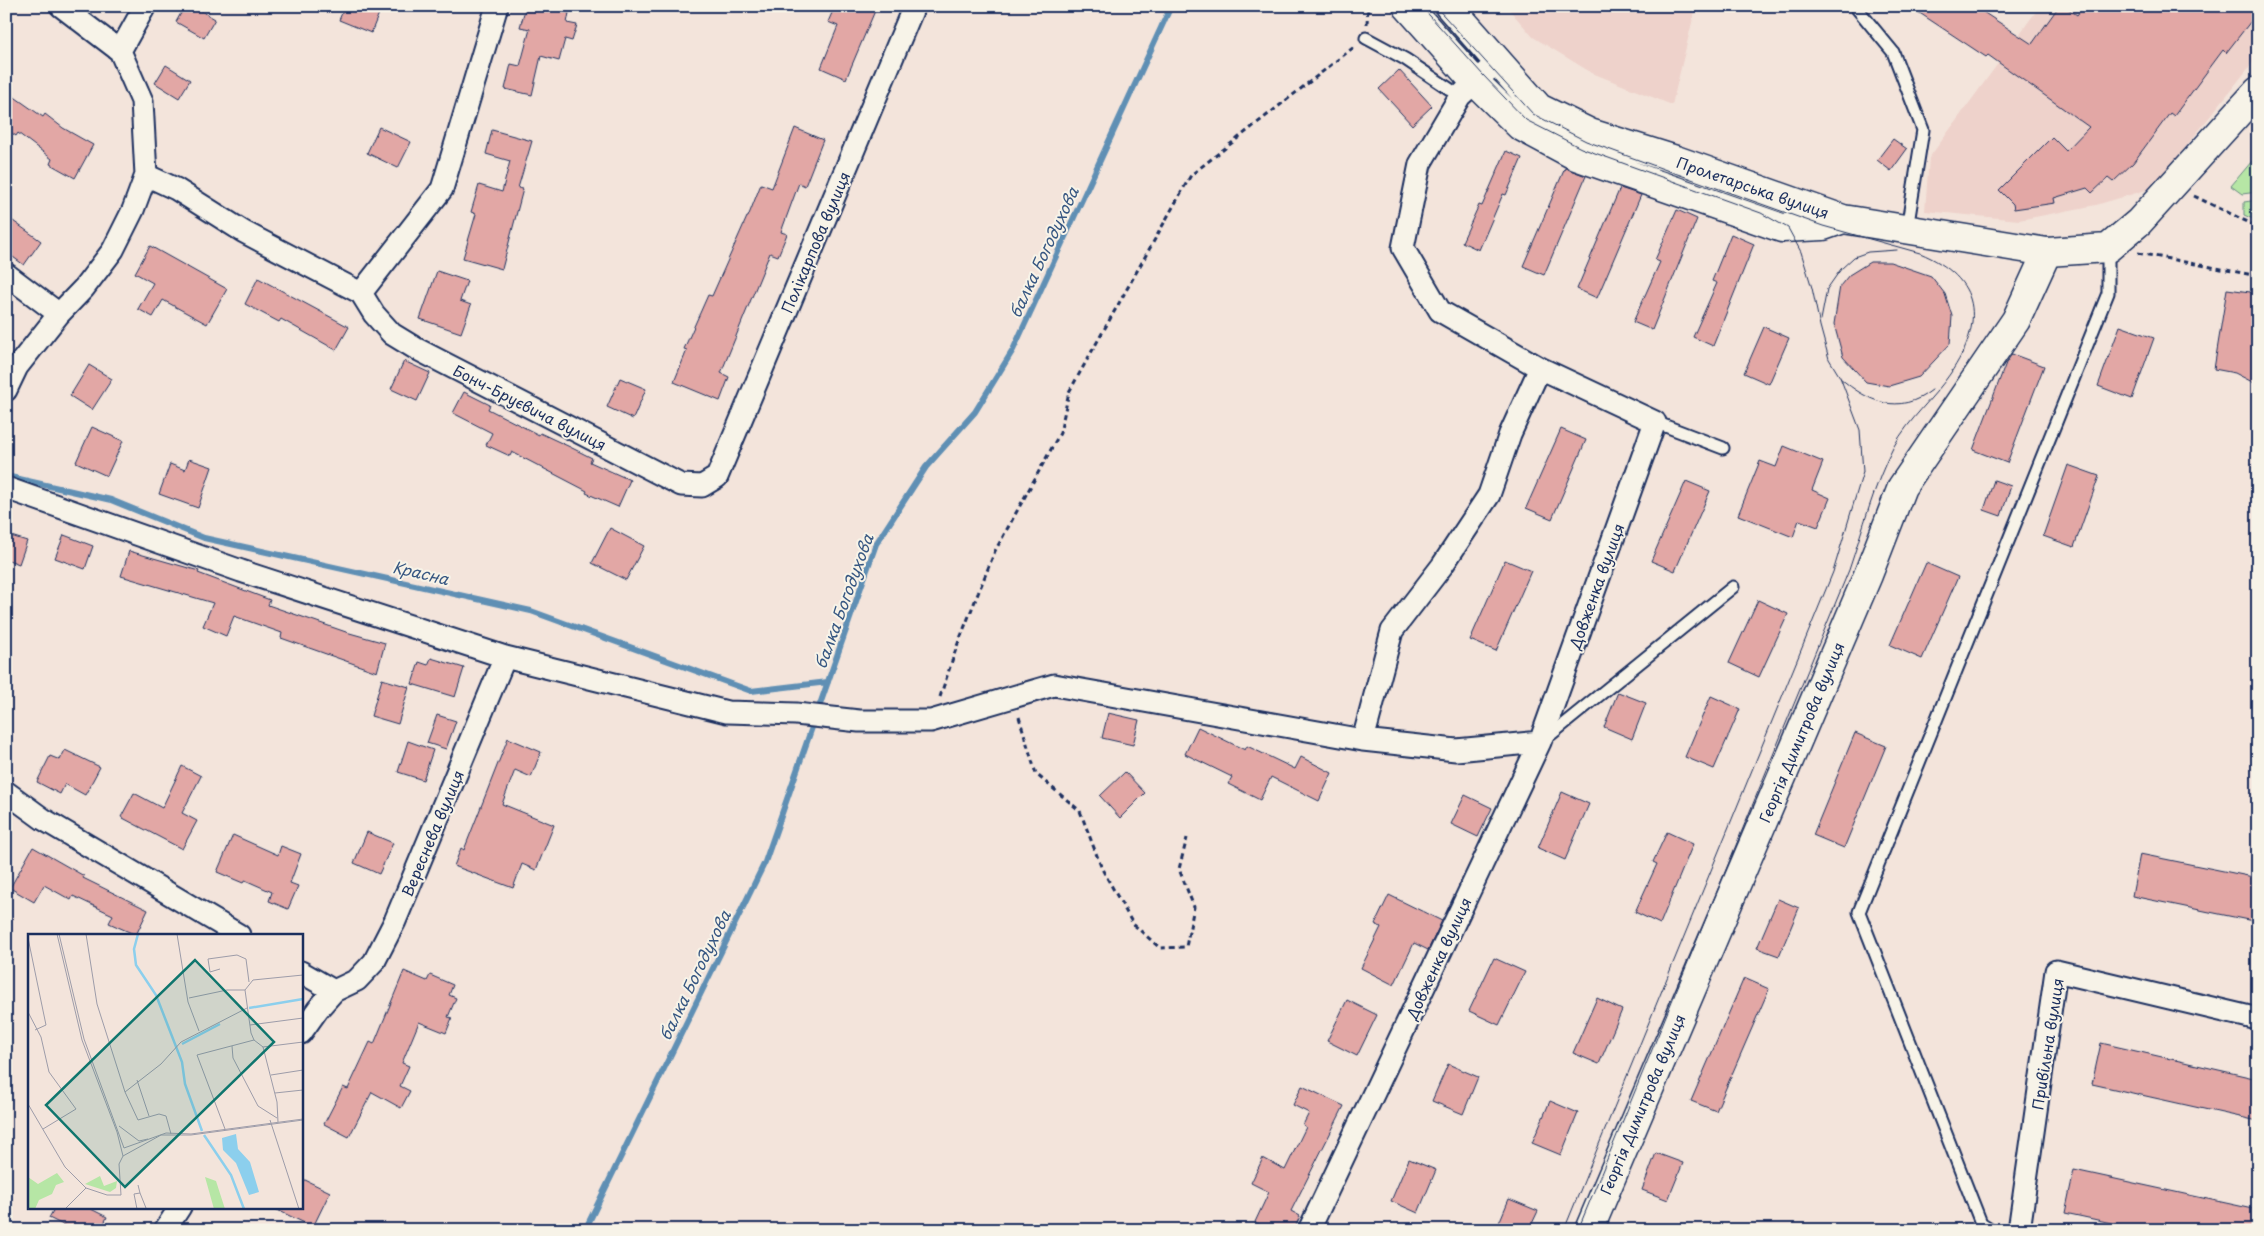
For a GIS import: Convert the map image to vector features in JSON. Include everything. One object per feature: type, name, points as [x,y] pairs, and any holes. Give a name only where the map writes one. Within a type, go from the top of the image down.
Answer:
[{"type":"main road","name":"Пролетарська вулиця","points":[[1407,6],[1467,89],[1520,126],[1576,156],[1782,228],[1824,226],[1843,219]]},
{"type":"main road","name":"Пролетарська вулиця","points":[[1449,6],[1539,108],[1590,133],[1676,160],[1843,219]]},
{"type":"main road","points":[[1843,219],[2048,252],[2108,248],[2139,222],[2258,91]]},
{"type":"main road","name":"Георгія Димитрова вулиця","points":[[1589,1230],[1868,575],[1902,488],[2016,320],[2048,252]]},
{"type":"street","points":[[6,390],[17,367],[59,314],[84,288],[112,250],[133,210],[146,175],[142,101],[120,51],[61,6]]},
{"type":"street","points":[[120,51],[145,6]]},
{"type":"street","points":[[361,293],[442,189],[497,6]]},
{"type":"street","name":"Полікарпова вулиця","points":[[717,477],[914,6]]},
{"type":"street","points":[[1498,61],[1467,89],[1420,164],[1403,248],[1440,311],[1540,368],[1654,422]]},
{"type":"street","name":"Бонч-Бруєвича вулиця","points":[[146,175],[176,189],[244,232],[361,293],[392,334],[415,348],[681,484],[702,486],[717,477]]},
{"type":"street","points":[[6,274],[59,314]]},
{"type":"street","points":[[1363,740],[1392,631],[1442,566],[1488,495],[1510,434],[1540,368]]},
{"type":"street","name":"Довженка вулиця","points":[[1309,1230],[1540,742],[1654,422]]},
{"type":"street","points":[[6,488],[241,571],[505,656],[728,712],[796,714],[859,721],[931,721],[1054,684],[1363,740],[1456,750],[1540,742]]},
{"type":"street","name":"Вереснева вулиця","points":[[302,1032],[334,991],[356,980],[374,962],[395,921],[505,656]]},
{"type":"street","points":[[6,792],[43,819],[237,934]]},
{"type":"street","name":"Привільна вулиця","points":[[2019,1230],[2056,971],[2258,1019]]},
{"type":"street","points":[[302,973],[334,991]]},
{"type":"street","points":[[165,1230],[179,1208]]},
{"type":"lane","points":[[1855,6],[1893,52],[1923,130],[1906,229]]},
{"type":"lane","points":[[1366,38],[1467,89]]},
{"type":"lane","points":[[1992,1230],[1981,1223],[1859,912],[2108,293],[2108,248]]},
{"type":"lane","points":[[1654,422],[1723,448]]},
{"type":"lane","points":[[1540,742],[1732,587]]},
{"type":"path","points":[[931,721],[957,646],[995,551],[1060,433],[1069,392],[1191,175],[1366,38],[1368,6]]},
{"type":"path","points":[[2173,186],[2258,227]]},
{"type":"path","points":[[2108,248],[2258,276]]},
{"type":"path","points":[[1013,697],[1036,774],[1080,811],[1102,869],[1133,924],[1160,948],[1186,947],[1194,907],[1179,869],[1187,838]]},
{"type":"shaded area","points":[[1506,6],[1696,6],[1672,105],[1592,73],[1533,37]]},
{"type":"shaded area","points":[[2040,6],[2258,6],[2258,56],[2153,188],[2096,205],[2019,220],[1925,211],[1929,158]]},
{"type":"green space","points":[[2252,161],[2258,167],[2258,192],[2242,194],[2231,186]]},
{"type":"green space","points":[[2258,200],[2258,221],[2244,215],[2244,202]]},
{"type":"building","points":[[185,6],[193,6],[215,19],[204,38],[176,22]]},
{"type":"building","points":[[345,6],[382,6],[371,33],[339,20]]},
{"type":"building","points":[[526,6],[546,6],[569,13],[567,23],[577,25],[572,41],[565,39],[559,61],[541,56],[532,95],[505,89],[511,64],[520,66],[530,29],[520,27]]},
{"type":"building","points":[[835,6],[877,6],[846,79],[821,68],[838,26],[828,22]]},
{"type":"building","points":[[1909,6],[1974,6],[2032,44],[2059,6],[2064,6],[2077,15],[2084,6],[2258,6],[2258,12],[2226,53],[2223,50],[2174,116],[2170,113],[2133,163],[2113,182],[2108,178],[2092,193],[2087,188],[2054,198],[2055,203],[2014,209],[2013,204],[1999,190],[2052,137],[2066,151],[2089,127],[1988,55],[1986,57]]},
{"type":"building","points":[[166,65],[190,80],[179,98],[155,83]]},
{"type":"building","points":[[1399,70],[1432,106],[1412,125],[1379,89]]},
{"type":"building","points":[[6,91],[43,117],[45,114],[63,128],[93,145],[75,178],[50,164],[52,159],[18,133],[16,136],[6,129]]},
{"type":"building","points":[[379,127],[411,142],[398,168],[367,153]]},
{"type":"building","points":[[795,128],[823,140],[805,186],[799,183],[781,232],[787,234],[778,256],[770,253],[721,373],[729,377],[720,401],[674,382],[687,350],[684,349],[708,295],[712,296],[761,184],[772,188]]},
{"type":"building","points":[[492,130],[532,141],[518,188],[523,189],[502,269],[463,258],[476,214],[471,212],[479,185],[502,192],[510,161],[486,154]]},
{"type":"building","points":[[1893,139],[1907,149],[1891,171],[1877,160]]},
{"type":"building","points":[[1506,151],[1522,158],[1506,195],[1503,194],[1479,250],[1462,242],[1479,205],[1482,206]]},
{"type":"building","points":[[1565,168],[1586,176],[1544,275],[1523,266]]},
{"type":"building","points":[[1620,188],[1641,195],[1597,298],[1577,289]]},
{"type":"building","points":[[1677,210],[1697,219],[1652,330],[1633,322],[1660,262],[1655,260]]},
{"type":"building","points":[[6,216],[41,241],[24,265],[6,252]]},
{"type":"building","points":[[1731,234],[1754,244],[1713,346],[1693,337],[1717,283],[1712,281]]},
{"type":"building","points":[[150,246],[227,289],[207,324],[163,300],[153,317],[138,309],[153,283],[135,273]]},
{"type":"building","points":[[1870,262],[1890,262],[1931,276],[1945,294],[1952,316],[1950,344],[1919,377],[1889,386],[1866,382],[1843,357],[1834,324],[1840,286],[1849,275]]},
{"type":"building","points":[[437,271],[467,281],[460,301],[471,305],[461,333],[420,319]]},
{"type":"building","points":[[258,278],[349,327],[336,350],[281,319],[279,322],[245,304]]},
{"type":"building","points":[[2227,289],[2258,293],[2258,385],[2235,373],[2214,369]]},
{"type":"building","points":[[2120,326],[2154,338],[2132,399],[2098,386]]},
{"type":"building","points":[[1764,327],[1789,338],[1769,384],[1744,373]]},
{"type":"building","points":[[2012,354],[2044,366],[2007,463],[1973,450],[2006,363]]},
{"type":"building","points":[[404,361],[430,373],[417,401],[391,389]]},
{"type":"building","points":[[89,365],[112,379],[92,410],[70,396]]},
{"type":"building","points":[[620,378],[646,389],[633,419],[607,407]]},
{"type":"building","points":[[464,392],[490,405],[488,409],[539,435],[540,433],[592,458],[590,462],[630,480],[618,507],[586,493],[587,491],[512,452],[510,456],[486,445],[492,433],[453,413]]},
{"type":"building","points":[[92,427],[123,441],[107,476],[76,462]]},
{"type":"building","points":[[1561,429],[1586,440],[1552,519],[1526,508]]},
{"type":"building","points":[[1784,446],[1823,462],[1812,490],[1830,498],[1818,527],[1799,520],[1793,537],[1738,515],[1760,461],[1776,467]]},
{"type":"building","points":[[189,459],[212,467],[198,508],[159,494],[170,464],[185,470]]},
{"type":"building","points":[[2068,465],[2099,476],[2074,547],[2043,536]]},
{"type":"building","points":[[1994,480],[2011,486],[2001,516],[1984,510]]},
{"type":"building","points":[[1686,481],[1710,491],[1675,571],[1651,561]]},
{"type":"building","points":[[610,528],[644,546],[626,580],[592,563]]},
{"type":"building","points":[[64,535],[93,546],[85,569],[55,558]]},
{"type":"building","points":[[11,536],[27,541],[19,564],[6,559],[6,551]]},
{"type":"building","points":[[129,551],[199,571],[198,573],[270,600],[268,605],[346,632],[385,643],[377,672],[281,638],[282,633],[234,616],[226,636],[203,626],[213,603],[121,576]]},
{"type":"building","points":[[1505,560],[1531,571],[1496,651],[1470,640]]},
{"type":"building","points":[[1926,563],[1958,577],[1922,659],[1890,645]]},
{"type":"building","points":[[1758,600],[1788,614],[1759,677],[1729,663]]},
{"type":"building","points":[[431,658],[464,668],[455,697],[412,684],[419,662],[428,665]]},
{"type":"building","points":[[382,679],[409,687],[398,724],[371,716]]},
{"type":"building","points":[[1618,692],[1646,703],[1632,739],[1604,727]]},
{"type":"building","points":[[1711,696],[1740,709],[1714,769],[1685,757]]},
{"type":"building","points":[[1108,713],[1139,720],[1133,745],[1102,738]]},
{"type":"building","points":[[437,715],[456,721],[446,749],[427,743]]},
{"type":"building","points":[[1198,727],[1245,750],[1247,746],[1295,769],[1301,757],[1332,773],[1319,801],[1271,777],[1260,800],[1228,784],[1232,777],[1185,754]]},
{"type":"building","points":[[1855,733],[1886,746],[1844,848],[1813,835]]},
{"type":"building","points":[[508,738],[541,752],[531,777],[515,770],[502,804],[554,825],[536,870],[522,864],[513,888],[454,866],[461,848],[464,850]]},
{"type":"building","points":[[408,741],[433,750],[423,780],[398,772]]},
{"type":"building","points":[[65,750],[100,767],[85,795],[65,784],[60,794],[37,782],[50,756],[60,760]]},
{"type":"building","points":[[182,766],[201,776],[182,813],[197,821],[182,849],[121,817],[134,793],[162,808]]},
{"type":"building","points":[[1125,772],[1145,793],[1120,818],[1100,796]]},
{"type":"building","points":[[1562,792],[1589,804],[1565,860],[1538,848]]},
{"type":"building","points":[[1465,795],[1492,808],[1478,837],[1451,824]]},
{"type":"building","points":[[367,832],[393,843],[379,874],[354,863]]},
{"type":"building","points":[[1667,832],[1693,844],[1660,924],[1635,912],[1657,864],[1653,862]]},
{"type":"building","points":[[233,835],[278,855],[281,846],[301,854],[290,883],[298,886],[288,909],[269,901],[272,892],[245,880],[243,883],[217,872]]},
{"type":"building","points":[[33,847],[84,876],[83,878],[148,910],[136,934],[134,934],[109,923],[113,915],[73,896],[71,900],[44,885],[34,902],[10,888]]},
{"type":"building","points":[[2140,854],[2258,878],[2258,922],[2132,896]]},
{"type":"building","points":[[1389,895],[1442,921],[1428,950],[1414,943],[1394,985],[1361,968],[1381,927],[1375,924]]},
{"type":"building","points":[[1778,899],[1799,908],[1779,956],[1757,948]]},
{"type":"building","points":[[1494,958],[1525,972],[1499,1025],[1469,1011]]},
{"type":"building","points":[[404,971],[427,981],[430,975],[453,985],[449,995],[456,998],[448,1017],[452,1018],[446,1033],[419,1022],[402,1063],[409,1066],[400,1086],[410,1091],[401,1108],[372,1092],[349,1137],[324,1124],[343,1087],[348,1089],[370,1042],[374,1044]]},
{"type":"building","points":[[1744,978],[1769,989],[1716,1111],[1691,1101]]},
{"type":"building","points":[[1597,998],[1622,1010],[1599,1064],[1573,1053]]},
{"type":"building","points":[[1347,1000],[1377,1015],[1357,1056],[1327,1041]]},
{"type":"building","points":[[2101,1043],[2258,1079],[2258,1121],[2092,1084]]},
{"type":"building","points":[[1448,1064],[1478,1077],[1463,1114],[1432,1101]]},
{"type":"building","points":[[1302,1086],[1344,1106],[1291,1211],[1300,1216],[1294,1230],[1270,1230],[1255,1222],[1269,1192],[1251,1183],[1263,1158],[1285,1170],[1306,1127],[1303,1125],[1309,1113],[1293,1105]]},
{"type":"building","points":[[1550,1101],[1578,1113],[1561,1155],[1532,1143]]},
{"type":"building","points":[[1656,1153],[1683,1163],[1668,1200],[1642,1190]]},
{"type":"building","points":[[1409,1159],[1436,1170],[1418,1213],[1391,1201]]},
{"type":"building","points":[[2074,1170],[2258,1210],[2258,1230],[2144,1230],[2065,1213]]},
{"type":"building","points":[[302,1178],[330,1192],[313,1227],[273,1208],[302,1208]]},
{"type":"building","points":[[1509,1199],[1538,1211],[1529,1230],[1496,1230]]},
{"type":"building","points":[[54,1208],[89,1208],[107,1217],[101,1230],[73,1230],[49,1218]]},
{"type":"waterway","name":"балка Богодухова","points":[[585,1230],[765,862],[876,544],[926,467],[975,412],[1013,350],[1171,6]]},
{"type":"waterway","name":"Красна","points":[[6,476],[111,500],[204,538],[531,611],[751,691],[828,682]]},
{"type":"tram line","points":[[1421,6],[1526,120],[1581,148],[1761,213],[1788,228],[1801,252],[1812,288],[1829,359],[1840,377],[1860,430],[1863,472],[1833,572],[1564,1230]]},
{"type":"tram line","points":[[1435,6],[1533,114],[1586,141],[1669,171],[1823,226],[1920,253],[1941,264],[1956,276],[1966,289],[1971,304],[1972,320],[1969,337],[1961,355],[1950,374],[1900,436],[1887,461],[1849,570],[1578,1230]]},
{"type":"tram line","points":[[1821,320],[1827,289],[1841,269],[1854,257],[1868,252],[1897,250]]},
{"type":"tram line","points":[[1840,378],[1862,394],[1884,403],[1908,402],[1920,398],[1932,390]]}]
